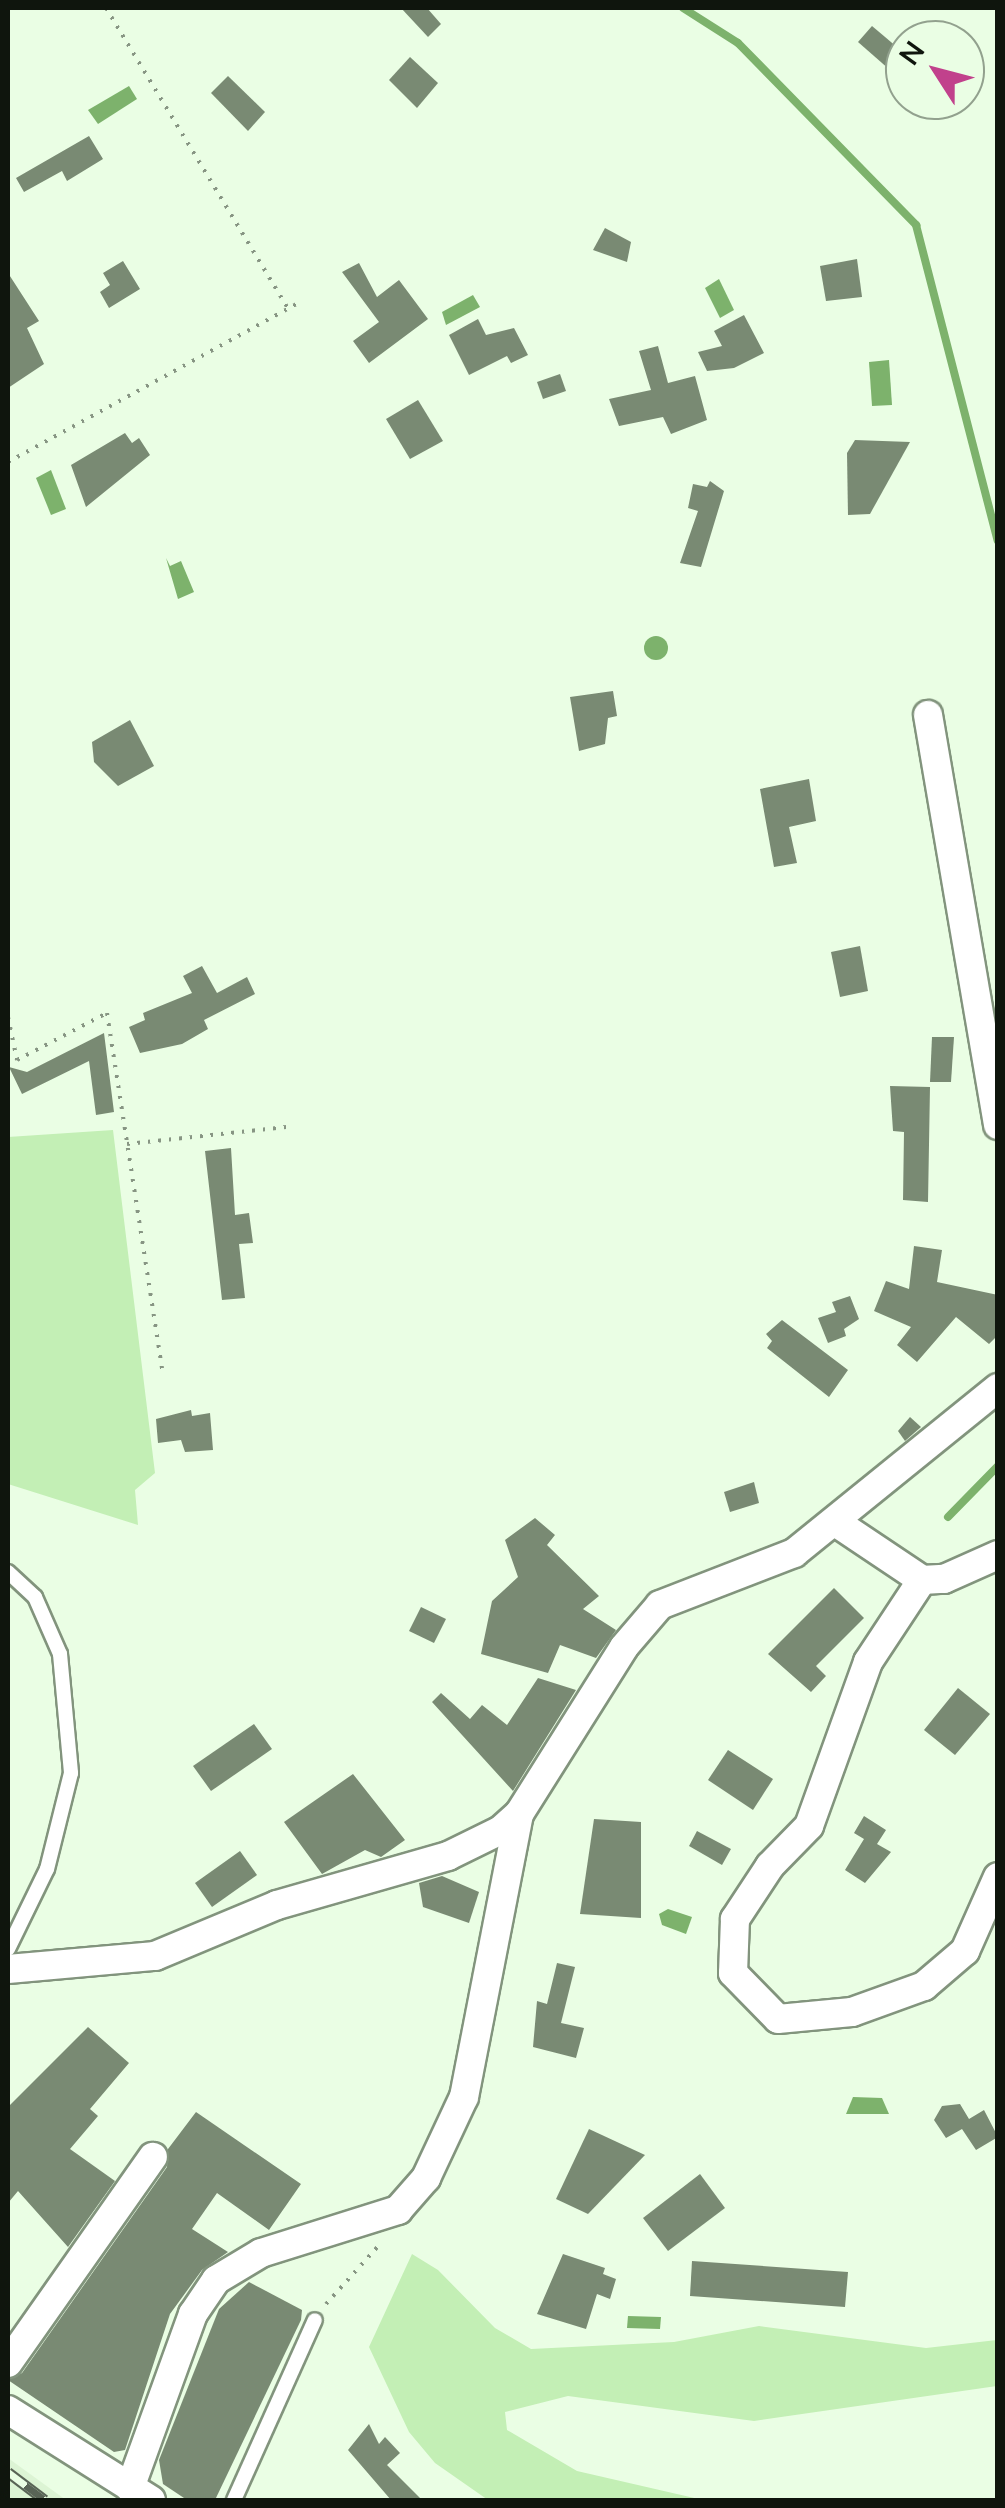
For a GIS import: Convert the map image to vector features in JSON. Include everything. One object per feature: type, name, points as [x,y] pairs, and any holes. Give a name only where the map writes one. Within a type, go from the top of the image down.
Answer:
[{"type":"street","points":[[928,715],[998,1125]]},
{"type":"street","points":[[8,2410],[140,2494],[193,2314],[216,2280],[261,2252],[398,2210],[426,2178],[464,2097],[519,1814],[624,1647],[660,1605],[794,1553],[837,1523],[998,1388]]},
{"type":"street","points":[[837,1523],[922,1580],[944,1579],[998,1555]]},
{"type":"street","points":[[922,1580],[868,1662],[809,1826],[770,1866],[735,1920],[733,1973],[778,2020],[852,2012],[924,1986],[965,1951],[998,1878]]},
{"type":"street","points":[[8,1970],[155,1956],[277,1905],[448,1856],[519,1814]]},
{"type":"street","points":[[8,2363],[153,2157]]},
{"type":"lane","points":[[8,1572],[35,1597],[60,1654],[71,1773],[48,1869],[8,1948]]},
{"type":"lane","points":[[234,2500],[315,2320]]},
{"type":"path","points":[[106,8],[288,309]]},
{"type":"path","points":[[8,462],[299,302]]},
{"type":"path","points":[[8,1017],[18,1060],[107,1013],[162,1370]]},
{"type":"path","points":[[127,1144],[286,1128]]},
{"type":"path","points":[[315,2320],[390,2233],[398,2210]]},
{"type":"shaded area","points":[[129,86],[137,99],[98,124],[88,110]]},
{"type":"shaded area","points":[[719,279],[734,310],[720,318],[705,288]]},
{"type":"shaded area","points":[[473,295],[480,307],[446,325],[442,312]]},
{"type":"shaded area","points":[[889,360],[892,405],[872,406],[869,362]]},
{"type":"shaded area","points":[[51,470],[66,509],[51,515],[36,478]]},
{"type":"shaded area","points":[[166,558],[170,566],[181,561],[194,592],[178,599]]},
{"type":"shaded area","points":[[656,636],[665,639],[665,657],[656,660],[647,657],[644,648],[647,639]]},
{"type":"shaded area","points":[[113,1130],[155,1473],[135,1490],[138,1525],[8,1484],[8,1137]]},
{"type":"shaded area","points":[[668,1909],[692,1917],[686,1934],[662,1925],[659,1914]]},
{"type":"shaded area","points":[[853,2097],[882,2098],[889,2114],[846,2114]]},
{"type":"shaded area","points":[[412,2254],[438,2270],[495,2328],[531,2349],[674,2342],[759,2326],[926,2348],[997,2340],[997,2386],[754,2421],[568,2396],[505,2412],[507,2430],[577,2471],[703,2500],[488,2500],[435,2463],[409,2432],[369,2347]]},
{"type":"shaded area","points":[[628,2316],[661,2317],[660,2329],[627,2328]]},
{"type":"shaded area","points":[[8,2458],[66,2500],[8,2500]]},
{"type":"building","points":[[401,8],[427,8],[441,24],[428,37]]},
{"type":"building","points":[[872,26],[885,37],[885,66],[858,42]]},
{"type":"building","points":[[410,57],[438,83],[417,108],[389,80]]},
{"type":"building","points":[[228,76],[265,112],[248,131],[211,93]]},
{"type":"building","points":[[89,136],[103,159],[67,181],[62,171],[24,192],[16,178]]},
{"type":"building","points":[[605,228],[631,242],[627,262],[593,250]]},
{"type":"building","points":[[857,259],[862,297],[826,301],[820,266]]},
{"type":"building","points":[[123,261],[140,289],[109,308],[100,292],[110,285],[103,273]]},
{"type":"building","points":[[359,263],[377,297],[399,280],[428,319],[369,363],[353,341],[379,322],[342,272]]},
{"type":"building","points":[[8,273],[39,321],[27,328],[44,364],[8,388]]},
{"type":"building","points":[[744,315],[764,353],[734,368],[707,371],[698,352],[722,346],[714,331]]},
{"type":"building","points":[[478,319],[486,335],[514,328],[528,355],[511,363],[507,356],[469,375],[449,335]]},
{"type":"building","points":[[658,346],[668,383],[695,376],[707,420],[671,434],[663,417],[619,426],[609,399],[651,390],[639,351]]},
{"type":"building","points":[[560,374],[566,391],[543,399],[537,382]]},
{"type":"building","points":[[418,400],[443,441],[410,459],[386,419]]},
{"type":"building","points":[[125,433],[132,443],[139,438],[150,455],[86,507],[71,465]]},
{"type":"building","points":[[855,440],[910,442],[870,514],[848,515],[847,453]]},
{"type":"building","points":[[710,481],[724,491],[701,567],[680,563],[698,511],[688,508],[693,484],[707,487]]},
{"type":"building","points":[[613,691],[617,716],[608,718],[605,744],[579,751],[570,697]]},
{"type":"building","points":[[130,720],[154,766],[118,786],[94,762],[92,742]]},
{"type":"building","points":[[809,779],[816,821],[789,827],[797,863],[774,867],[760,789]]},
{"type":"building","points":[[860,946],[868,991],[840,997],[831,952]]},
{"type":"building","points":[[202,966],[217,993],[247,977],[255,994],[204,1020],[208,1029],[182,1044],[140,1053],[129,1027],[145,1020],[143,1013],[192,993],[183,976]]},
{"type":"building","points":[[104,1033],[114,1112],[96,1115],[89,1061],[22,1094],[9,1067],[27,1072]]},
{"type":"building","points":[[932,1037],[954,1037],[951,1082],[930,1082]]},
{"type":"building","points":[[890,1086],[930,1087],[928,1202],[903,1200],[904,1132],[893,1131]]},
{"type":"building","points":[[231,1148],[235,1215],[249,1213],[253,1243],[239,1244],[245,1298],[222,1300],[205,1151]]},
{"type":"building","points":[[914,1246],[942,1250],[937,1282],[998,1295],[998,1335],[989,1344],[956,1317],[917,1362],[897,1345],[911,1327],[874,1311],[886,1281],[909,1289]]},
{"type":"building","points":[[850,1296],[859,1319],[844,1329],[846,1336],[828,1343],[818,1318],[836,1312],[832,1302]]},
{"type":"building","points":[[782,1320],[848,1370],[829,1397],[767,1348],[772,1341],[766,1334]]},
{"type":"building","points":[[191,1410],[192,1416],[210,1413],[213,1450],[185,1452],[181,1440],[158,1443],[156,1419]]},
{"type":"building","points":[[910,1417],[921,1427],[905,1441],[898,1431]]},
{"type":"building","points":[[754,1482],[759,1503],[730,1512],[724,1492]]},
{"type":"building","points":[[535,1518],[555,1535],[547,1545],[599,1596],[583,1609],[616,1630],[596,1658],[560,1645],[548,1673],[481,1654],[492,1601],[518,1577],[505,1540]]},
{"type":"building","points":[[834,1588],[864,1618],[816,1666],[826,1676],[811,1692],[768,1654]]},
{"type":"building","points":[[421,1607],[446,1619],[434,1643],[409,1631]]},
{"type":"building","points":[[538,1678],[576,1690],[513,1791],[432,1702],[441,1693],[470,1719],[482,1705],[507,1725]]},
{"type":"building","points":[[958,1688],[990,1714],[955,1755],[924,1730]]},
{"type":"building","points":[[254,1724],[272,1749],[211,1791],[193,1766]]},
{"type":"building","points":[[728,1750],[773,1779],[753,1810],[708,1780]]},
{"type":"building","points":[[353,1774],[405,1840],[381,1857],[365,1850],[322,1874],[284,1822]]},
{"type":"building","points":[[864,1816],[886,1830],[877,1844],[891,1852],[865,1883],[845,1870],[864,1839],[854,1833]]},
{"type":"building","points":[[594,1819],[641,1822],[641,1918],[580,1914]]},
{"type":"building","points":[[697,1831],[731,1849],[722,1865],[689,1846]]},
{"type":"building","points":[[240,1851],[257,1875],[212,1907],[195,1883]]},
{"type":"building","points":[[442,1876],[479,1892],[469,1923],[423,1907],[419,1883]]},
{"type":"building","points":[[557,1963],[575,1967],[561,2023],[584,2028],[576,2058],[533,2047],[537,2001],[547,2004]]},
{"type":"building","points":[[88,2027],[129,2063],[90,2109],[98,2116],[70,2149],[115,2181],[68,2247],[18,2191],[8,2203],[8,2107]]},
{"type":"building","points":[[960,2104],[969,2119],[984,2110],[998,2137],[976,2150],[962,2129],[946,2138],[934,2120],[942,2106]]},
{"type":"building","points":[[196,2112],[301,2184],[269,2230],[217,2193],[192,2229],[228,2252],[202,2270],[170,2314],[125,2450],[114,2452],[8,2380],[22,2373],[167,2167],[168,2149]]},
{"type":"building","points":[[589,2129],[645,2155],[588,2214],[556,2199]]},
{"type":"building","points":[[700,2174],[725,2208],[668,2251],[643,2218]]},
{"type":"building","points":[[563,2254],[605,2268],[603,2274],[616,2279],[610,2299],[597,2294],[586,2329],[537,2314]]},
{"type":"building","points":[[692,2261],[848,2272],[845,2307],[690,2296]]},
{"type":"building","points":[[249,2282],[302,2310],[301,2320],[215,2500],[187,2500],[163,2484],[159,2460],[219,2309]]},
{"type":"building","points":[[369,2424],[379,2444],[385,2437],[400,2453],[387,2465],[422,2500],[391,2500],[348,2450]]},
{"type":"waterway","points":[[683,8],[738,43],[916,225],[998,541]]},
{"type":"waterway","points":[[948,1517],[998,1466]]},
{"type":"railway","points":[[8,2472],[45,2500]]}]
